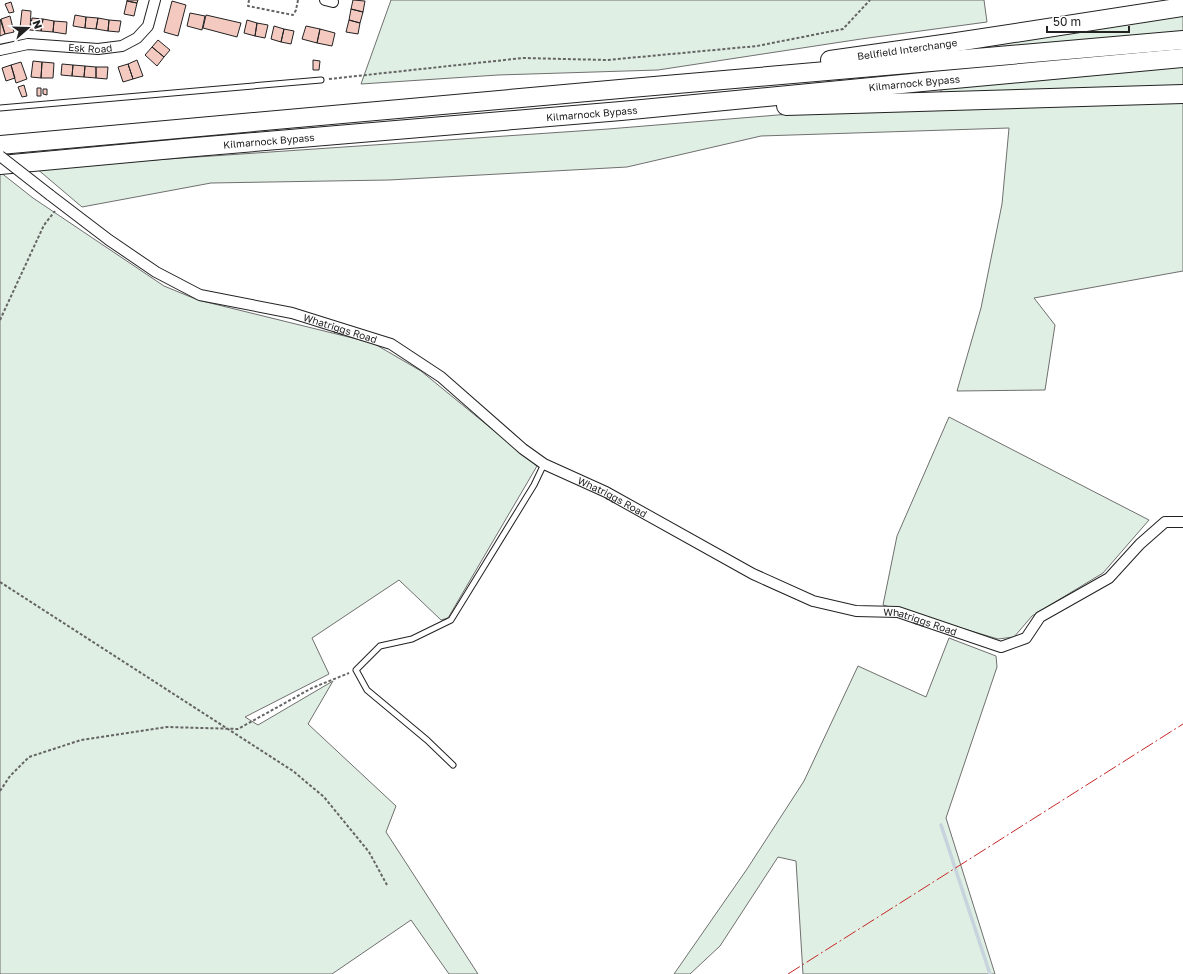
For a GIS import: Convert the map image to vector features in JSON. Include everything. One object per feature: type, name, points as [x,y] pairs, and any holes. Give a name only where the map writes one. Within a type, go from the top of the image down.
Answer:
[{"type":"highway","name":"Bellfield Interchange","points":[[631,88],[950,43],[1183,7]]},
{"type":"highway","name":"Kilmarnock Bypass","points":[[0,145],[1183,40]]},
{"type":"highway","name":"Kilmarnock Bypass","points":[[0,164],[621,111],[1183,58]]},
{"type":"highway","points":[[621,111],[1183,94]]},
{"type":"street","name":"Esk Road","points":[[0,50],[28,44],[98,49],[122,46],[137,38],[148,26],[155,0]]},
{"type":"street","name":"Whatriggs Road","points":[[0,156],[60,204],[156,272],[200,295],[292,313],[391,344],[441,377],[523,449],[544,464],[606,492],[753,574],[813,602],[856,611],[898,612],[1001,647],[1026,638],[1040,617],[1109,578],[1140,544],[1165,522],[1183,522]]},
{"type":"lane","points":[[0,108],[320,80]]},
{"type":"lane","points":[[453,765],[427,740],[367,690],[356,670],[380,646],[412,639],[451,620],[534,485],[544,464]]},
{"type":"path","points":[[249,0],[248,6],[293,15],[296,10],[298,0]]},
{"type":"path","points":[[320,80],[524,58],[607,60],[757,46],[843,29],[870,0]]},
{"type":"path","points":[[0,320],[44,225],[60,204]]},
{"type":"path","points":[[0,582],[293,770],[324,797],[369,852],[387,885]]},
{"type":"path","points":[[0,791],[10,776],[29,757],[80,740],[167,727],[238,729],[312,688],[356,670]]},
{"type":"green space","points":[[391,0],[984,0],[987,22],[861,39],[658,70],[498,75],[361,84]]},
{"type":"green space","points":[[1183,14],[1183,34],[940,56],[939,50]]},
{"type":"green space","points":[[1183,64],[1183,87],[941,95],[941,87]]},
{"type":"green space","points":[[1183,98],[1183,271],[1034,298],[1055,325],[1045,390],[957,391],[981,308],[1002,204],[1009,128],[761,136],[627,167],[389,180],[211,183],[82,207],[36,168],[608,129],[911,104]]},
{"type":"green space","points":[[0,172],[33,198],[164,286],[198,300],[373,343],[421,371],[537,466],[448,618],[441,620],[399,580],[312,638],[329,674],[245,717],[258,725],[333,681],[308,724],[396,806],[386,832],[478,974],[449,974],[411,920],[332,974],[0,974]]},
{"type":"green space","points":[[949,417],[1149,520],[1103,573],[1032,616],[1014,637],[998,639],[883,605],[897,536]]},
{"type":"green space","points":[[949,638],[996,656],[997,667],[946,818],[995,974],[803,974],[796,861],[778,857],[720,946],[690,974],[674,974],[747,869],[804,781],[858,666],[926,697]]},
{"type":"building","points":[[127,0],[138,0],[137,3]]},
{"type":"building","points":[[353,0],[365,1],[363,12],[351,9]]},
{"type":"building","points":[[127,1],[137,3],[134,16],[124,14]]},
{"type":"building","points":[[172,1],[186,5],[178,36],[164,32]]},
{"type":"building","points":[[11,2],[14,12],[9,13],[5,4]]},
{"type":"building","points":[[351,9],[363,12],[360,23],[349,20]]},
{"type":"building","points":[[22,10],[31,11],[30,30],[20,28]]},
{"type":"building","points":[[190,13],[205,16],[202,30],[187,26]]},
{"type":"building","points":[[75,15],[86,17],[85,28],[73,26]]},
{"type":"building","points":[[206,15],[241,23],[237,37],[203,28]]},
{"type":"building","points":[[10,16],[14,32],[5,34],[1,19]]},
{"type":"building","points":[[86,17],[98,18],[96,29],[85,28]]},
{"type":"building","points":[[32,18],[43,19],[41,31],[30,30]]},
{"type":"building","points":[[98,18],[109,20],[108,31],[96,29]]},
{"type":"building","points":[[0,19],[5,34],[0,36]]},
{"type":"building","points":[[43,19],[54,21],[53,32],[41,31]]},
{"type":"building","points":[[109,20],[121,21],[119,32],[108,31]]},
{"type":"building","points":[[247,20],[257,23],[255,36],[244,33]]},
{"type":"building","points":[[349,20],[360,23],[358,34],[346,32]]},
{"type":"building","points":[[54,21],[67,22],[66,34],[53,32]]},
{"type":"building","points":[[257,23],[268,25],[265,38],[255,36]]},
{"type":"building","points":[[274,26],[284,29],[281,42],[271,39]]},
{"type":"building","points":[[306,26],[320,29],[317,43],[302,39]]},
{"type":"building","points":[[284,29],[294,31],[291,44],[281,42]]},
{"type":"building","points":[[320,29],[335,33],[332,46],[317,43]]},
{"type":"building","points":[[158,40],[170,50],[164,57],[152,47]]},
{"type":"building","points":[[152,47],[164,57],[157,66],[145,55]]},
{"type":"building","points":[[137,60],[143,76],[133,79],[128,64]]},
{"type":"building","points":[[313,60],[320,61],[319,70],[313,70]]},
{"type":"building","points":[[33,61],[42,62],[41,78],[31,77]]},
{"type":"building","points":[[21,62],[27,79],[16,83],[11,65]]},
{"type":"building","points":[[42,62],[54,63],[53,78],[41,78]]},
{"type":"building","points":[[62,64],[73,65],[72,76],[61,75]]},
{"type":"building","points":[[128,64],[133,79],[123,82],[118,67]]},
{"type":"building","points":[[11,65],[15,78],[6,81],[2,68]]},
{"type":"building","points":[[73,65],[85,66],[84,77],[72,76]]},
{"type":"building","points":[[85,66],[96,67],[96,78],[84,77]]},
{"type":"building","points":[[96,67],[108,67],[107,79],[96,78]]},
{"type":"building","points":[[24,85],[27,96],[22,97],[18,87]]},
{"type":"building","points":[[37,88],[41,88],[41,96],[37,96]]},
{"type":"building","points":[[43,89],[47,89],[47,95],[43,94]]},
{"type":"waterway","points":[[941,825],[990,974]]},
{"type":"power","points":[[788,974],[1183,724]]}]
